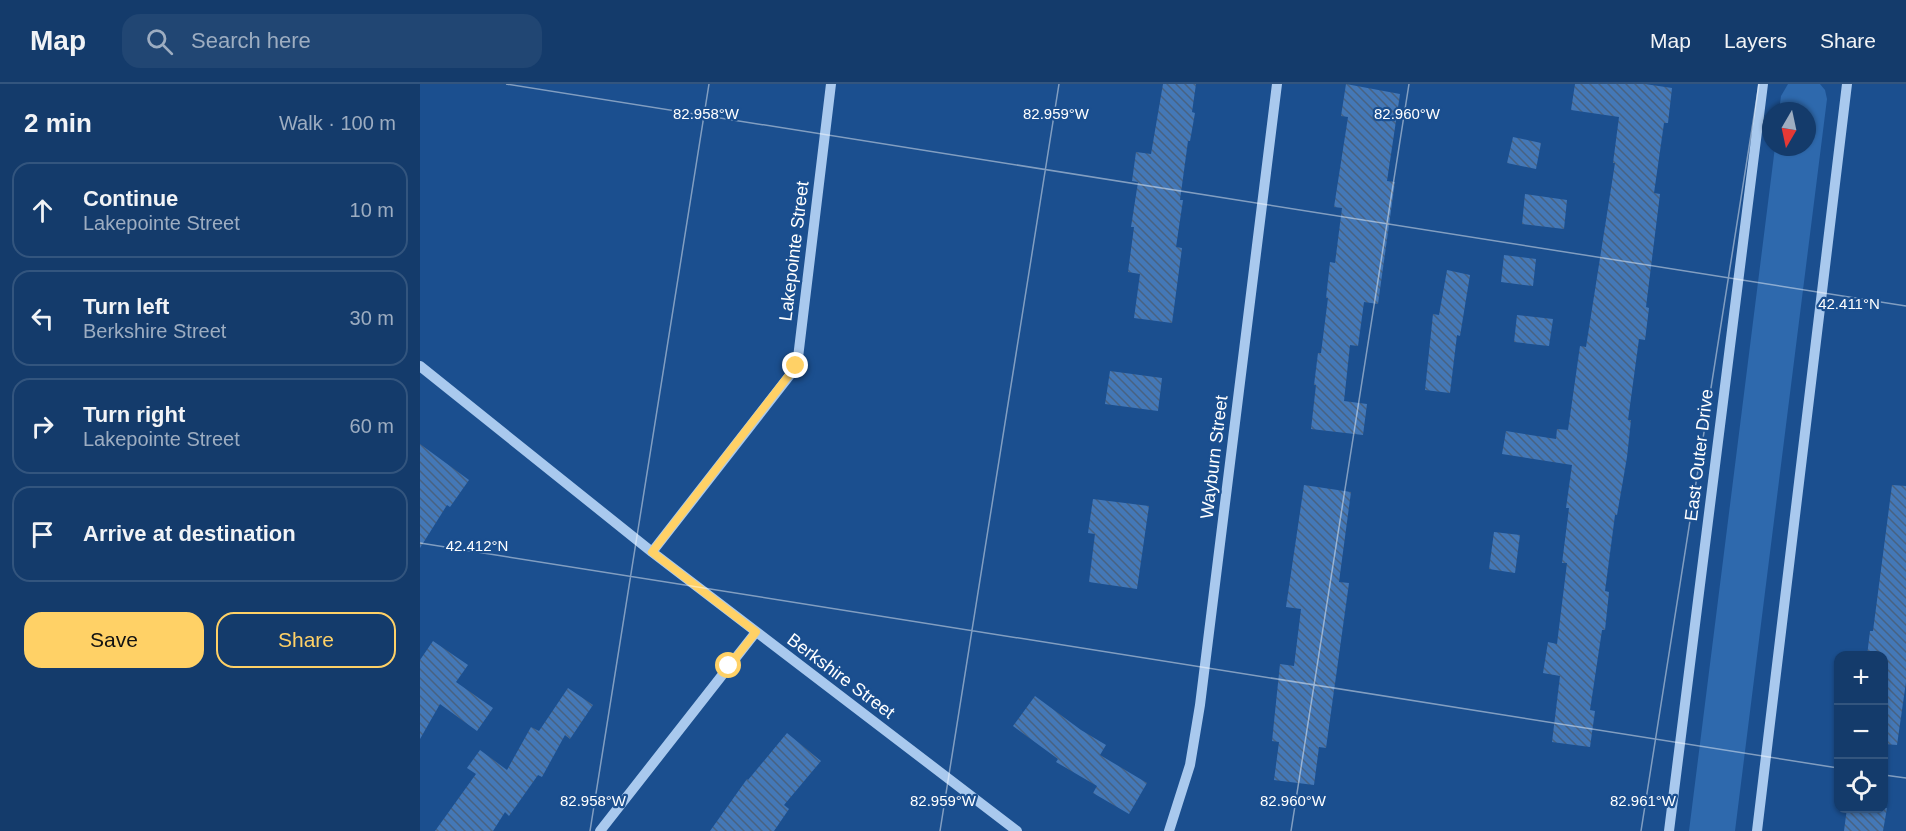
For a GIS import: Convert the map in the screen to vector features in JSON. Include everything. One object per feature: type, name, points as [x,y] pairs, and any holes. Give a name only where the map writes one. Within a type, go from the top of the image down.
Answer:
[{"type":"street","name":"Lakepointe Street","points":[[652,552],[796,366],[831,84]]},
{"type":"street","name":"Wayburn Street","points":[[1168,831],[1190,765],[1200,705],[1277,84]]},
{"type":"street","name":"East Outer Drive","points":[[1669,831],[1763,84]]},
{"type":"street","points":[[1757,831],[1847,84]]},
{"type":"street","name":"Berkshire Street","points":[[420,366],[652,552],[1017,831]]},
{"type":"street","points":[[600,831],[756,632]]},
{"type":"shaded area","points":[[1788,84],[1820,84],[1825,90],[1827,99],[1735,831],[1689,831],[1774,156],[1816,156],[1816,102],[1780,102]]},
{"type":"building","points":[[1163,84],[1196,84],[1192,112],[1195,113],[1190,141],[1188,141],[1180,200],[1183,200],[1176,247],[1182,248],[1172,323],[1134,318],[1140,274],[1128,272],[1134,227],[1131,227],[1138,182],[1132,181],[1136,152],[1151,154]]},
{"type":"building","points":[[1346,84],[1400,94],[1387,181],[1395,182],[1378,304],[1364,302],[1358,346],[1350,345],[1344,401],[1367,404],[1363,435],[1311,429],[1318,353],[1321,353],[1328,298],[1326,298],[1330,262],[1335,263],[1342,208],[1334,207],[1348,117],[1341,116]]},
{"type":"building","points":[[1575,84],[1645,84],[1672,88],[1668,123],[1664,123],[1654,193],[1660,194],[1646,307],[1649,308],[1645,340],[1639,339],[1628,420],[1631,420],[1627,457],[1617,515],[1615,515],[1605,591],[1609,592],[1605,630],[1602,630],[1590,710],[1595,711],[1590,747],[1552,742],[1560,676],[1543,673],[1548,642],[1557,644],[1567,563],[1562,563],[1572,465],[1502,454],[1506,431],[1556,439],[1557,429],[1568,430],[1580,346],[1586,347],[1615,163],[1613,163],[1619,117],[1571,110]]},
{"type":"building","points":[[1513,137],[1541,143],[1536,169],[1507,163]]},
{"type":"building","points":[[1525,194],[1567,200],[1564,229],[1522,224]]},
{"type":"building","points":[[1504,255],[1536,259],[1533,286],[1501,282]]},
{"type":"building","points":[[1447,270],[1470,275],[1460,336],[1457,335],[1450,393],[1425,390],[1433,314],[1439,315]]},
{"type":"building","points":[[1517,315],[1553,319],[1549,346],[1514,342]]},
{"type":"building","points":[[1110,371],[1162,378],[1158,411],[1105,404]]},
{"type":"building","points":[[420,444],[469,480],[450,507],[447,505],[420,548]]},
{"type":"building","points":[[1304,485],[1351,492],[1339,582],[1349,583],[1326,748],[1319,747],[1314,785],[1274,780],[1279,742],[1272,741],[1280,664],[1294,666],[1301,609],[1286,607]]},
{"type":"building","points":[[1892,485],[1906,486],[1906,682],[1897,745],[1888,744],[1888,651],[1868,651],[1870,631],[1873,631]]},
{"type":"building","points":[[1093,499],[1149,506],[1137,589],[1089,582],[1095,534],[1088,533]]},
{"type":"building","points":[[1494,532],[1520,535],[1515,573],[1489,569]]},
{"type":"building","points":[[433,641],[468,665],[456,682],[493,708],[477,731],[440,704],[420,739],[420,660]]},
{"type":"building","points":[[568,688],[593,705],[570,739],[565,735],[542,777],[538,775],[509,816],[505,812],[493,831],[435,831],[476,774],[467,768],[480,750],[507,770],[531,727],[539,731]]},
{"type":"building","points":[[1035,696],[1081,730],[1106,745],[1100,755],[1147,783],[1129,814],[1093,793],[1097,786],[1056,762],[1058,759],[1013,726]]},
{"type":"building","points":[[787,733],[821,761],[784,805],[789,809],[774,831],[710,831],[747,779]]},
{"type":"building","points":[[1846,813],[1886,813],[1883,831],[1844,831]]},
{"type":"route","points":[[729,666],[756,632],[652,552],[796,366]]}]
